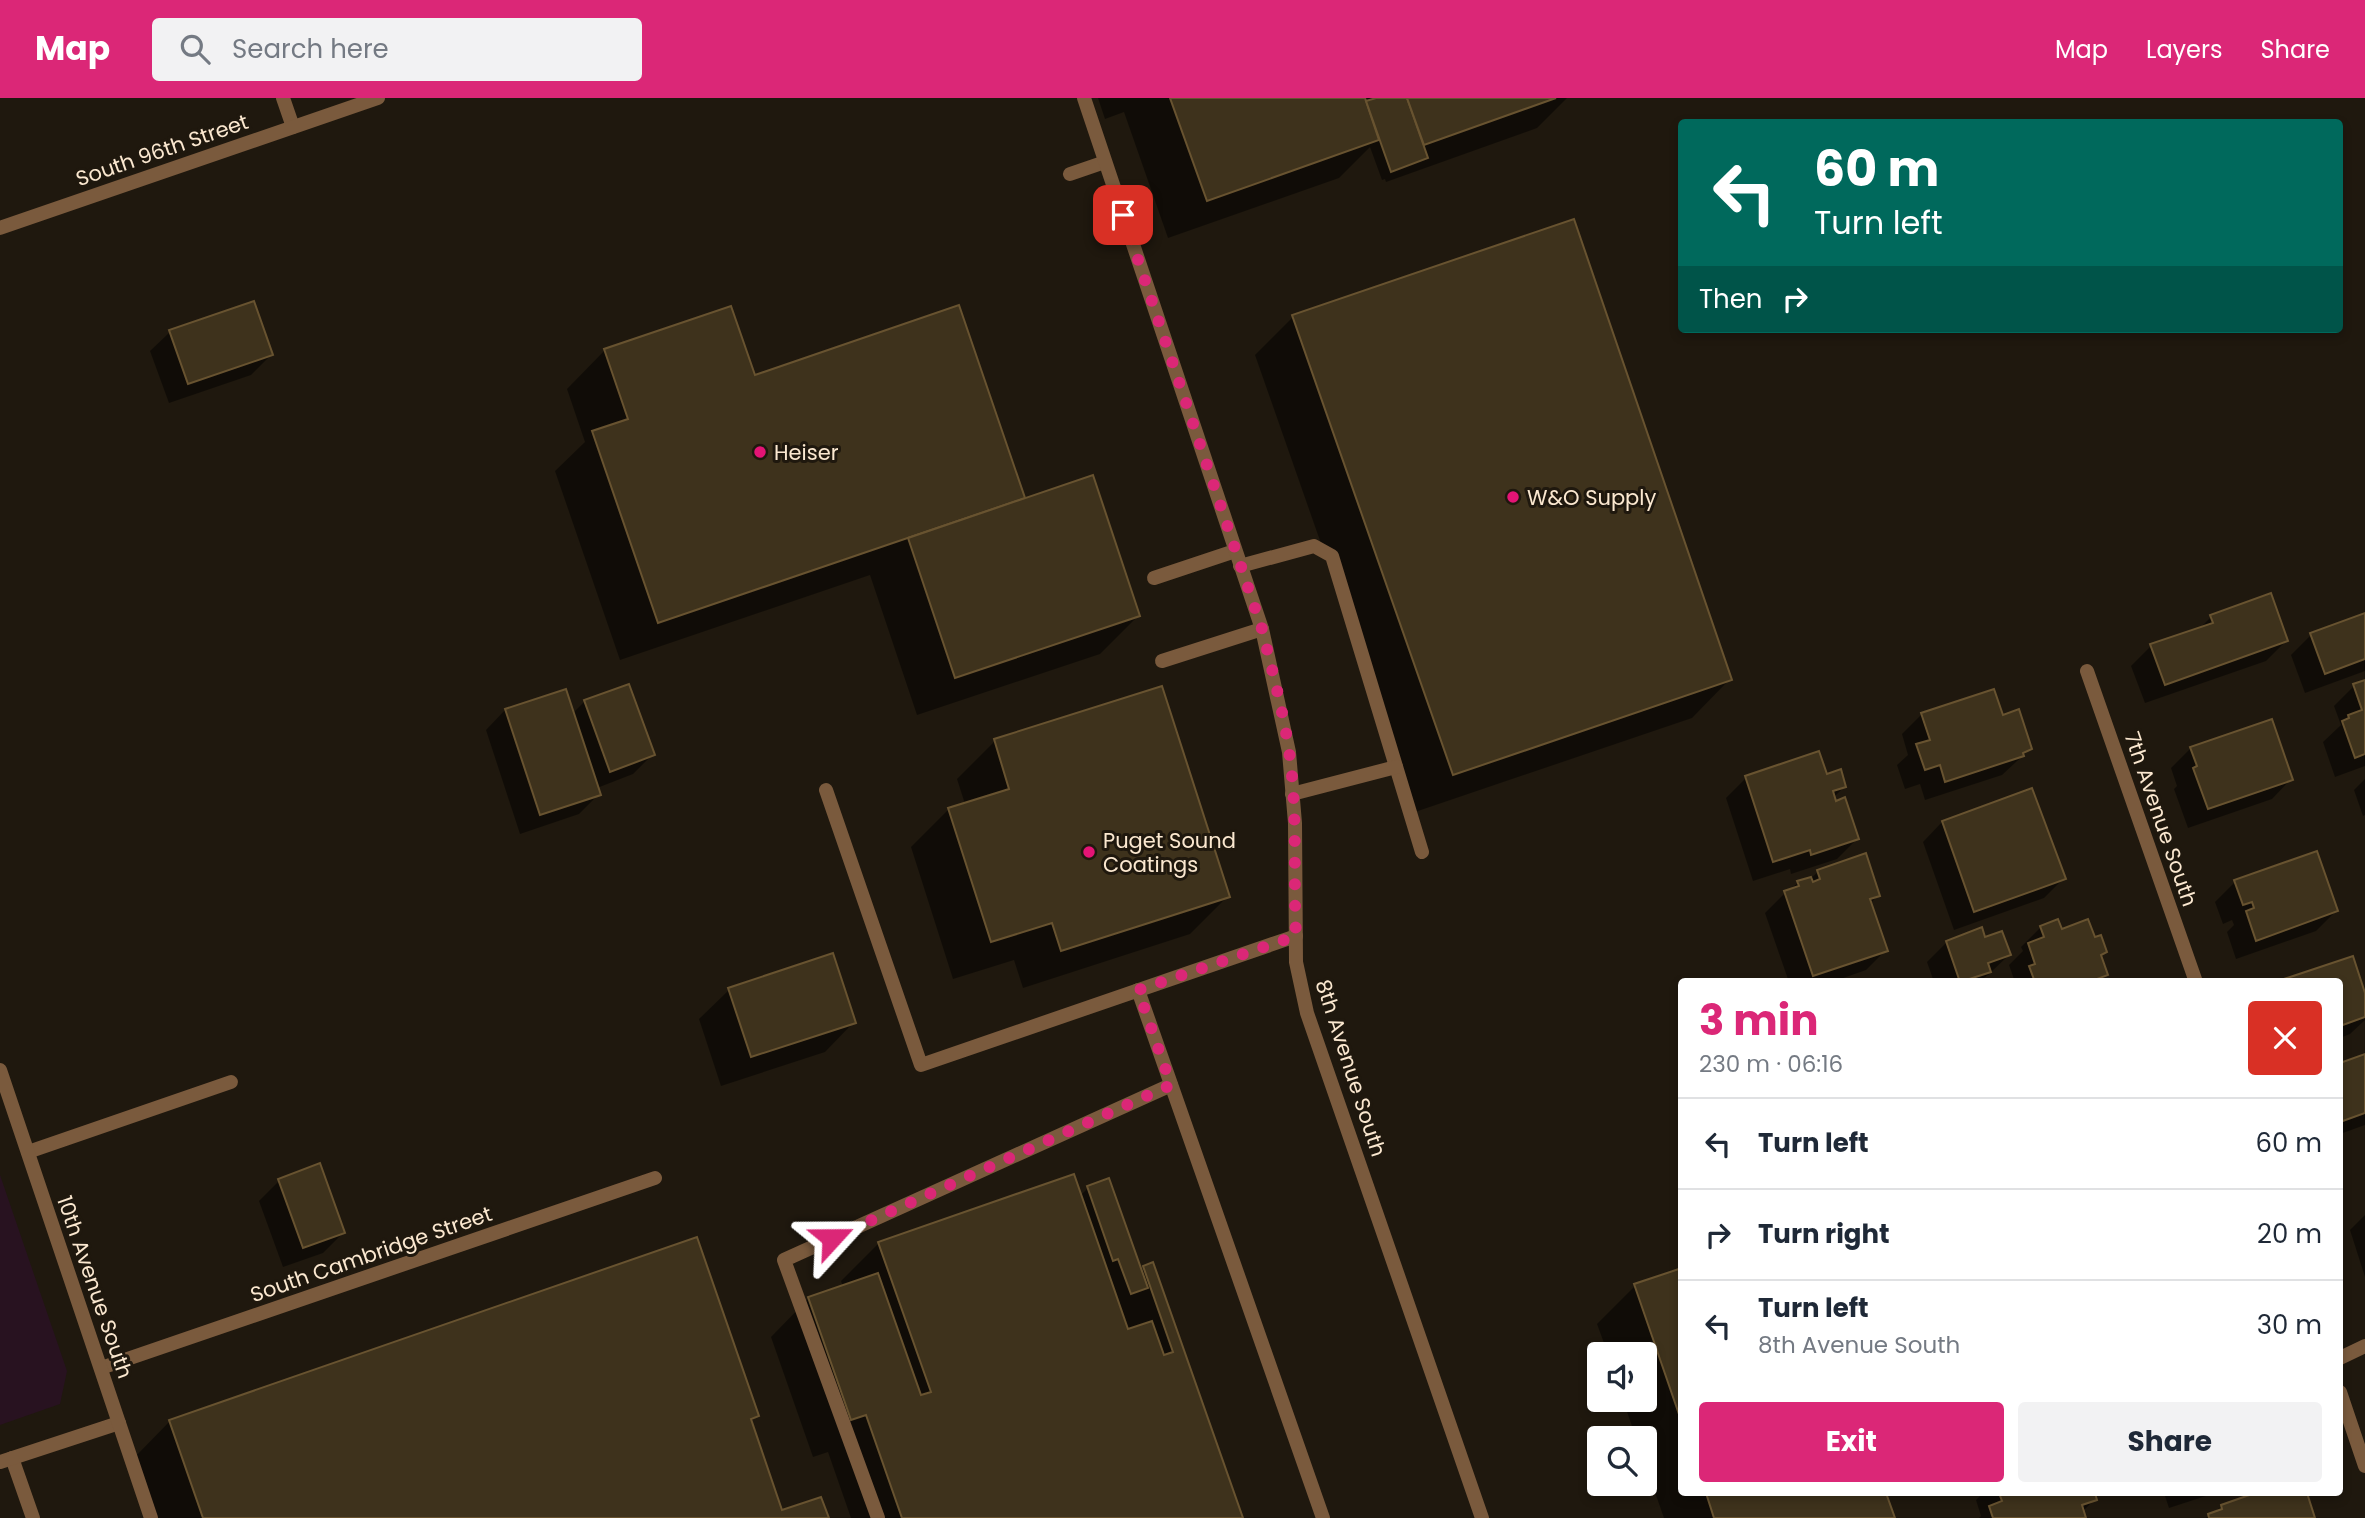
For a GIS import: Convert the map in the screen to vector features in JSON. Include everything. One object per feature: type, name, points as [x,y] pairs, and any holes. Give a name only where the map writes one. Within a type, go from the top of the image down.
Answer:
[{"type":"street","points":[[283,98],[293,127]]},
{"type":"street","name":"South 96th Street","points":[[0,228],[378,98]]},
{"type":"street","name":"8th Avenue South","points":[[1084,98],[1262,629],[1289,752],[1295,823],[1296,962],[1307,1013],[1482,1518]]},
{"type":"street","points":[[1070,174],[1105,162]]},
{"type":"street","points":[[1240,566],[1314,545],[1332,556],[1422,852]]},
{"type":"street","points":[[1154,578],[1235,551]]},
{"type":"street","points":[[1162,661],[1262,629]]},
{"type":"street","name":"7th Avenue South","points":[[2087,671],[2195,978]]},
{"type":"street","points":[[1292,794],[1396,767]]},
{"type":"street","points":[[826,790],[921,1065],[1296,936]]},
{"type":"street","points":[[1138,990],[1323,1518]]},
{"type":"street","name":"10th Avenue South","points":[[0,1070],[3,1089],[28,1152],[151,1518]]},
{"type":"street","points":[[28,1152],[232,1082]]},
{"type":"street","points":[[878,1518],[783,1260],[1171,1085]]},
{"type":"street","name":"South Cambridge Street","points":[[101,1368],[655,1178]]},
{"type":"street","points":[[2343,1357],[2365,1346]]},
{"type":"street","points":[[2343,1401],[2365,1465]]},
{"type":"street","points":[[33,1518],[6,1460],[119,1423]]},
{"type":"shaded area","points":[[0,1175],[67,1371],[60,1404],[0,1425]]},
{"type":"building","points":[[1170,98],[1365,98],[1379,140],[1207,201]]},
{"type":"building","points":[[1376,98],[1407,98],[1428,158],[1391,172],[1366,101]]},
{"type":"building","points":[[1407,98],[1556,98],[1424,145]]},
{"type":"building","name":"W&O Supply","points":[[1574,219],[1732,680],[1453,775],[1292,315]]},
{"type":"building","points":[[254,301],[273,355],[188,384],[169,330]]},
{"type":"building","points":[[959,305],[1025,498],[658,623],[592,431],[628,419],[604,349],[731,306],[755,375]]},
{"type":"building","points":[[1093,475],[1140,616],[955,678],[908,538]]},
{"type":"building","points":[[2271,593],[2288,641],[2165,685],[2150,644],[2213,623],[2210,615]]},
{"type":"building","points":[[2365,613],[2365,659],[2325,674],[2310,633]]},
{"type":"building","points":[[2365,680],[2365,754],[2355,758],[2342,721],[2349,718],[2348,715],[2362,710],[2353,684]]},
{"type":"building","points":[[629,684],[655,755],[610,772],[584,700]]},
{"type":"building","name":"Puget Sound Coatings","points":[[1162,686],[1230,897],[1061,951],[1052,923],[991,942],[948,808],[1009,789],[994,739]]},
{"type":"building","points":[[566,689],[601,795],[540,815],[505,709]]},
{"type":"building","points":[[1994,689],[2003,715],[2019,709],[2032,749],[2023,753],[2024,756],[1945,782],[1940,765],[1925,770],[1916,744],[1930,740],[1921,713]]},
{"type":"building","points":[[2272,719],[2293,780],[2208,809],[2193,768],[2197,766],[2190,747]]},
{"type":"building","points":[[1819,751],[1827,774],[1841,769],[1846,787],[1833,791],[1836,801],[1845,797],[1859,839],[1811,855],[1810,850],[1773,862],[1745,776]]},
{"type":"building","points":[[2032,788],[2066,879],[1974,912],[1942,821]]},
{"type":"building","points":[[2317,851],[2338,911],[2256,941],[2246,911],[2254,908],[2252,902],[2243,905],[2234,880]]},
{"type":"building","points":[[1866,853],[1880,896],[1870,899],[1888,951],[1813,976],[1784,891],[1799,886],[1797,881],[1811,877],[1813,882],[1820,879],[1817,870]]},
{"type":"building","points":[[2058,919],[2062,929],[2088,919],[2095,937],[2101,935],[2107,952],[2101,955],[2108,975],[2100,978],[2034,978],[2029,966],[2035,964],[2028,943],[2044,937],[2040,926]]},
{"type":"building","points":[[1982,927],[1985,937],[2002,931],[2011,955],[1988,963],[1991,972],[1972,978],[1959,978],[1946,941]]},
{"type":"building","points":[[833,953],[856,1023],[751,1057],[728,988]]},
{"type":"building","points":[[2353,956],[2365,993],[2365,1017],[2343,1025],[2343,978],[2287,978]]},
{"type":"building","points":[[2365,1054],[2365,1113],[2343,1121],[2343,1062]]},
{"type":"building","points":[[320,1163],[345,1233],[303,1248],[278,1179]]},
{"type":"building","points":[[1074,1174],[1128,1329],[1152,1321],[1164,1355],[1173,1352],[1143,1266],[1153,1262],[1243,1518],[902,1518],[866,1415],[851,1420],[808,1297],[878,1273],[921,1395],[931,1392],[878,1242]]},
{"type":"building","points":[[1109,1178],[1148,1288],[1131,1294],[1118,1259],[1113,1261],[1087,1186]]},
{"type":"building","points":[[697,1237],[759,1416],[751,1419],[782,1510],[821,1497],[829,1518],[203,1518],[169,1420]]},
{"type":"building","points":[[1678,1269],[1678,1411],[1657,1351],[1657,1342],[1654,1342],[1634,1284]]},
{"type":"building","points":[[1707,1496],[1887,1496],[1895,1518],[1714,1518]]},
{"type":"building","points":[[2000,1496],[2096,1496],[2097,1500],[2082,1505],[2086,1518],[1993,1518],[1989,1506],[2002,1501]]},
{"type":"building","points":[[2246,1496],[2308,1496],[2315,1518],[2209,1518],[2208,1514],[2222,1509],[2221,1505]]},
{"type":"place","name":"Heiser","points":[[760,452]]},
{"type":"place","name":"W&O Supply","points":[[1513,497]]},
{"type":"place","name":"Puget Sound Coatings","points":[[1089,852]]},
{"type":"route","points":[[832,1238],[1171,1085],[1138,990],[1296,936],[1295,823],[1289,752],[1275,682],[1262,629],[1123,215]]}]
